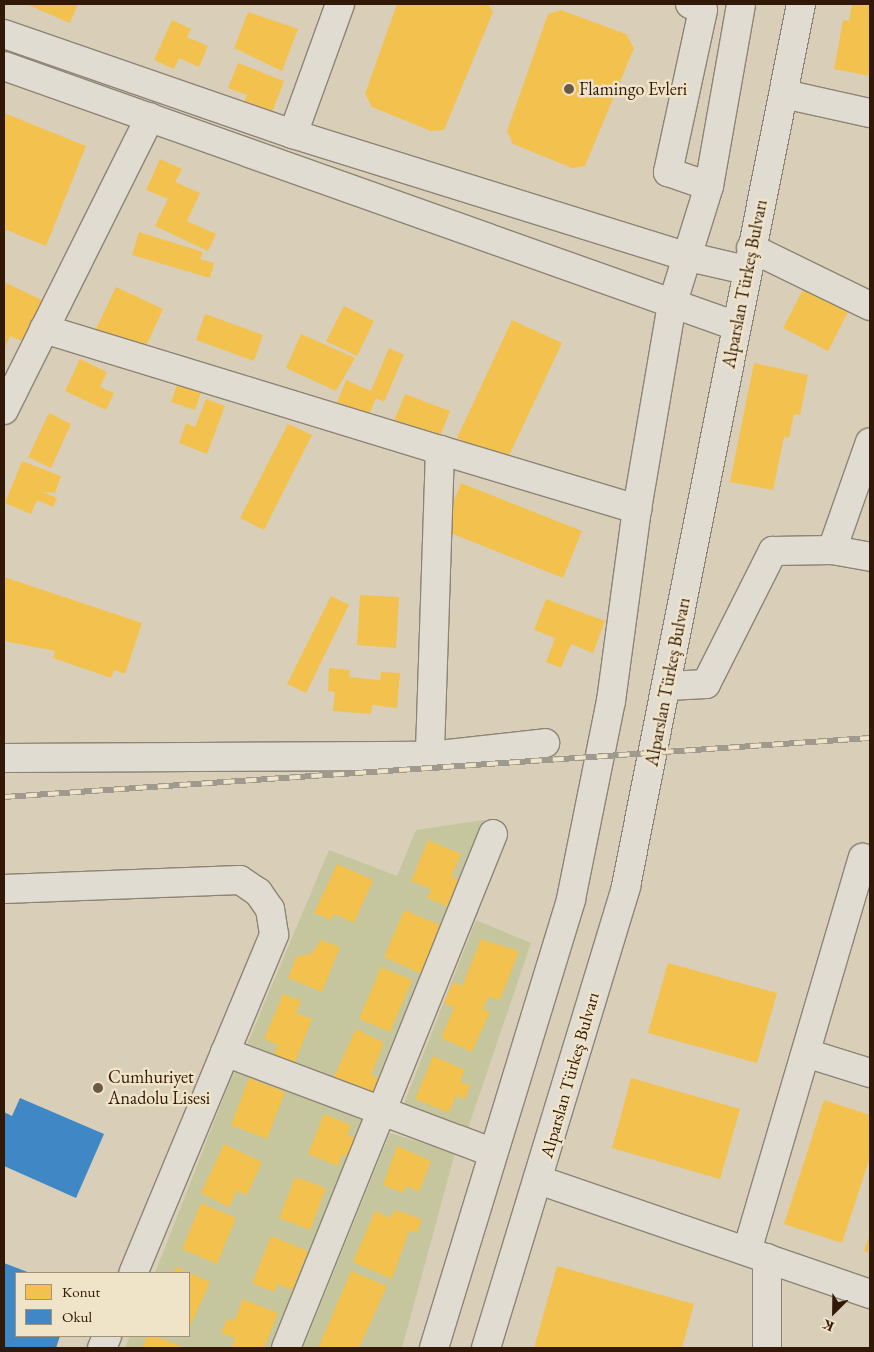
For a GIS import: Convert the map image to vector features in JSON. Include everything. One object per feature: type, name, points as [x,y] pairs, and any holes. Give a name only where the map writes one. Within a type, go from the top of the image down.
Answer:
[{"type":"street","points":[[293,134],[340,4]]},
{"type":"street","points":[[690,4],[703,10],[668,172],[709,186]]},
{"type":"street","points":[[434,1348],[571,898],[612,701],[637,509],[672,306],[709,186],[741,4]]},
{"type":"street","name":"Alparslan Türkeş Bulvarı","points":[[486,1348],[539,1180],[626,886],[668,686],[748,259],[784,94],[801,4]]},
{"type":"street","points":[[4,34],[293,134],[686,256],[748,259],[870,306]]},
{"type":"street","points":[[4,66],[672,306],[736,326]]},
{"type":"street","points":[[784,94],[870,113]]},
{"type":"street","points":[[4,410],[150,117]]},
{"type":"street","points":[[44,329],[637,509]]},
{"type":"street","points":[[832,550],[870,442]]},
{"type":"street","points":[[430,756],[440,450]]},
{"type":"street","points":[[668,686],[706,684],[773,551],[832,550],[870,557]]},
{"type":"street","points":[[4,758],[430,756],[545,742]]},
{"type":"street","points":[[286,1348],[493,834]]},
{"type":"street","points":[[767,1348],[757,1255],[806,1053],[863,858]]},
{"type":"street","points":[[4,890],[219,878],[240,880],[258,892],[270,909],[274,935],[133,1272]]},
{"type":"street","points":[[225,1052],[492,1153]]},
{"type":"street","points":[[806,1053],[870,1073]]},
{"type":"street","points":[[539,1180],[870,1294]]},
{"type":"green space","points":[[484,820],[379,1105],[243,1054],[329,850],[397,876],[416,830]]},
{"type":"green space","points":[[476,920],[531,943],[467,1131],[403,1106]]},
{"type":"green space","points":[[234,1071],[367,1117],[274,1348],[125,1348],[130,1337],[190,1337],[190,1272],[155,1272]]},
{"type":"green space","points":[[390,1133],[455,1153],[402,1348],[303,1348]]},
{"type":"building: Konut","points":[[26,4],[78,4],[70,23]]},
{"type":"building: Konut","points":[[397,4],[488,4],[493,12],[444,130],[431,131],[372,107],[365,94]]},
{"type":"building: Konut","points":[[852,4],[870,6],[870,76],[834,69],[843,20],[849,21]]},
{"type":"building: Konut","name":"Flamingo Evleri","points":[[561,10],[626,34],[634,48],[585,166],[572,168],[513,144],[507,131],[548,14]]},
{"type":"building: Konut","points":[[248,12],[298,29],[282,71],[234,48]]},
{"type":"building: Konut","points":[[172,20],[191,29],[187,37],[208,46],[199,67],[179,58],[174,69],[154,60]]},
{"type":"building: Konut","points":[[238,63],[284,81],[271,115],[243,104],[247,95],[228,88]]},
{"type":"building: Konut","points":[[4,113],[86,146],[46,246],[4,229]]},
{"type":"building: Konut","points":[[160,159],[182,169],[175,182],[200,193],[187,221],[216,234],[208,251],[155,226],[168,199],[146,190]]},
{"type":"building: Konut","points":[[139,232],[203,252],[200,259],[214,263],[210,278],[132,255]]},
{"type":"building: Konut","points":[[4,282],[44,301],[24,342],[10,336],[4,349]]},
{"type":"building: Konut","points":[[116,287],[163,309],[143,353],[95,331]]},
{"type":"building: Konut","points":[[804,288],[848,312],[828,351],[783,328]]},
{"type":"building: Konut","points":[[344,306],[374,321],[357,356],[326,341]]},
{"type":"building: Konut","points":[[205,314],[263,335],[254,361],[196,340]]},
{"type":"building: Konut","points":[[512,320],[562,343],[506,462],[457,438]]},
{"type":"building: Konut","points":[[301,334],[355,358],[336,391],[286,368]]},
{"type":"building: Konut","points":[[389,348],[404,355],[384,402],[376,398],[368,418],[336,405],[346,380],[371,391]]},
{"type":"building: Konut","points":[[80,359],[107,372],[100,387],[114,393],[106,410],[65,391]]},
{"type":"building: Konut","points":[[754,363],[808,375],[800,415],[794,414],[789,438],[784,437],[773,490],[730,482]]},
{"type":"building: Konut","points":[[177,385],[201,392],[195,410],[171,402]]},
{"type":"building: Konut","points":[[405,394],[450,411],[439,438],[394,421]]},
{"type":"building: Konut","points":[[206,399],[225,406],[207,454],[179,443],[186,423],[195,427]]},
{"type":"building: Konut","points":[[49,413],[71,424],[51,468],[28,457]]},
{"type":"building: Konut","points":[[288,424],[312,435],[264,530],[240,518]]},
{"type":"building: Konut","points":[[22,461],[61,476],[55,493],[43,492],[57,498],[53,507],[37,500],[31,514],[5,503]]},
{"type":"building: Konut","points":[[461,483],[582,531],[563,578],[443,530]]},
{"type":"building: Konut","points":[[4,577],[142,623],[125,674],[114,670],[111,678],[53,658],[55,651],[4,641]]},
{"type":"building: Konut","points":[[360,595],[399,597],[396,648],[357,645]]},
{"type":"building: Konut","points":[[331,596],[349,605],[306,693],[287,684]]},
{"type":"building: Konut","points":[[546,599],[605,621],[593,653],[571,644],[561,668],[546,662],[555,638],[534,630]]},
{"type":"building: Konut","points":[[329,668],[350,670],[349,677],[380,680],[381,672],[400,673],[397,708],[372,705],[371,714],[333,711],[335,692],[328,691]]},
{"type":"building: Konut","points":[[428,840],[461,854],[451,877],[461,880],[449,907],[427,898],[431,889],[411,881]]},
{"type":"building: Konut","points":[[337,864],[373,880],[354,923],[334,914],[331,920],[314,913]]},
{"type":"building: Konut","points":[[404,910],[445,927],[424,975],[384,957]]},
{"type":"building: Konut","points":[[481,939],[519,951],[500,1000],[488,997],[483,1009],[490,1012],[472,1052],[441,1038],[454,1008],[444,1003],[453,982],[462,986]]},
{"type":"building: Konut","points":[[321,940],[340,947],[322,992],[288,978],[296,957],[312,953]]},
{"type":"building: Konut","points":[[668,963],[777,993],[757,1063],[648,1033]]},
{"type":"building: Konut","points":[[381,967],[412,980],[390,1032],[359,1019]]},
{"type":"building: Konut","points":[[283,994],[301,1001],[296,1013],[312,1019],[294,1065],[273,1057],[278,1045],[264,1039]]},
{"type":"building: Konut","points":[[356,1029],[384,1043],[371,1075],[383,1080],[376,1099],[331,1083]]},
{"type":"building: Konut","points":[[433,1056],[465,1070],[460,1082],[470,1085],[465,1099],[456,1096],[449,1113],[415,1099]]},
{"type":"building: Konut","points":[[249,1078],[285,1092],[267,1139],[231,1125]]},
{"type":"building: Konut","points":[[631,1078],[740,1109],[720,1179],[612,1148]]},
{"type":"building: Konut","points":[[824,1100],[870,1115],[870,1157],[842,1243],[784,1224]]},
{"type":"building: Konut","points":[[324,1114],[351,1125],[347,1135],[357,1139],[349,1157],[343,1154],[338,1166],[308,1154]]},
{"type":"building: Konut","points":[[224,1144],[262,1162],[247,1195],[237,1191],[229,1207],[201,1193]]},
{"type":"building: Konut","points":[[397,1146],[431,1161],[419,1192],[407,1186],[403,1193],[383,1185]]},
{"type":"building: Konut","points":[[295,1177],[326,1188],[310,1230],[279,1218]]},
{"type":"building: Konut","points":[[201,1203],[236,1218],[217,1264],[182,1249]]},
{"type":"building: Konut","points":[[395,1210],[422,1219],[417,1233],[409,1231],[392,1279],[353,1262],[375,1211],[390,1218]]},
{"type":"building: Konut","points":[[870,1233],[870,1253],[864,1251]]},
{"type":"building: Konut","points":[[271,1236],[308,1251],[292,1290],[277,1284],[274,1292],[252,1283]]},
{"type":"building: Konut","points":[[557,1266],[694,1304],[682,1348],[534,1348]]},
{"type":"building: Konut","points":[[176,1267],[187,1272],[174,1272]]},
{"type":"building: Konut","points":[[351,1271],[387,1286],[359,1348],[318,1348]]},
{"type":"building: Konut","points":[[190,1273],[210,1282],[190,1327]]},
{"type":"building: Konut","points":[[243,1299],[278,1313],[264,1348],[231,1348],[235,1338],[221,1333],[227,1319],[234,1321]]},
{"type":"building: Konut","points":[[147,1337],[157,1337],[184,1347],[142,1348]]},
{"type":"building: Okul","points":[[20,1098],[104,1134],[76,1198],[4,1166],[4,1112],[12,1116]]},
{"type":"building: Okul","points":[[4,1263],[27,1272],[15,1272],[15,1337],[60,1337],[56,1348],[4,1348]]},
{"type":"railway","points":[[4,797],[870,738]]},
{"type":"place","name":"Flamingo Evleri","points":[[569,89]]},
{"type":"place","name":"Cumhuriyet Anadolu Lisesi","points":[[98,1088]]}]
